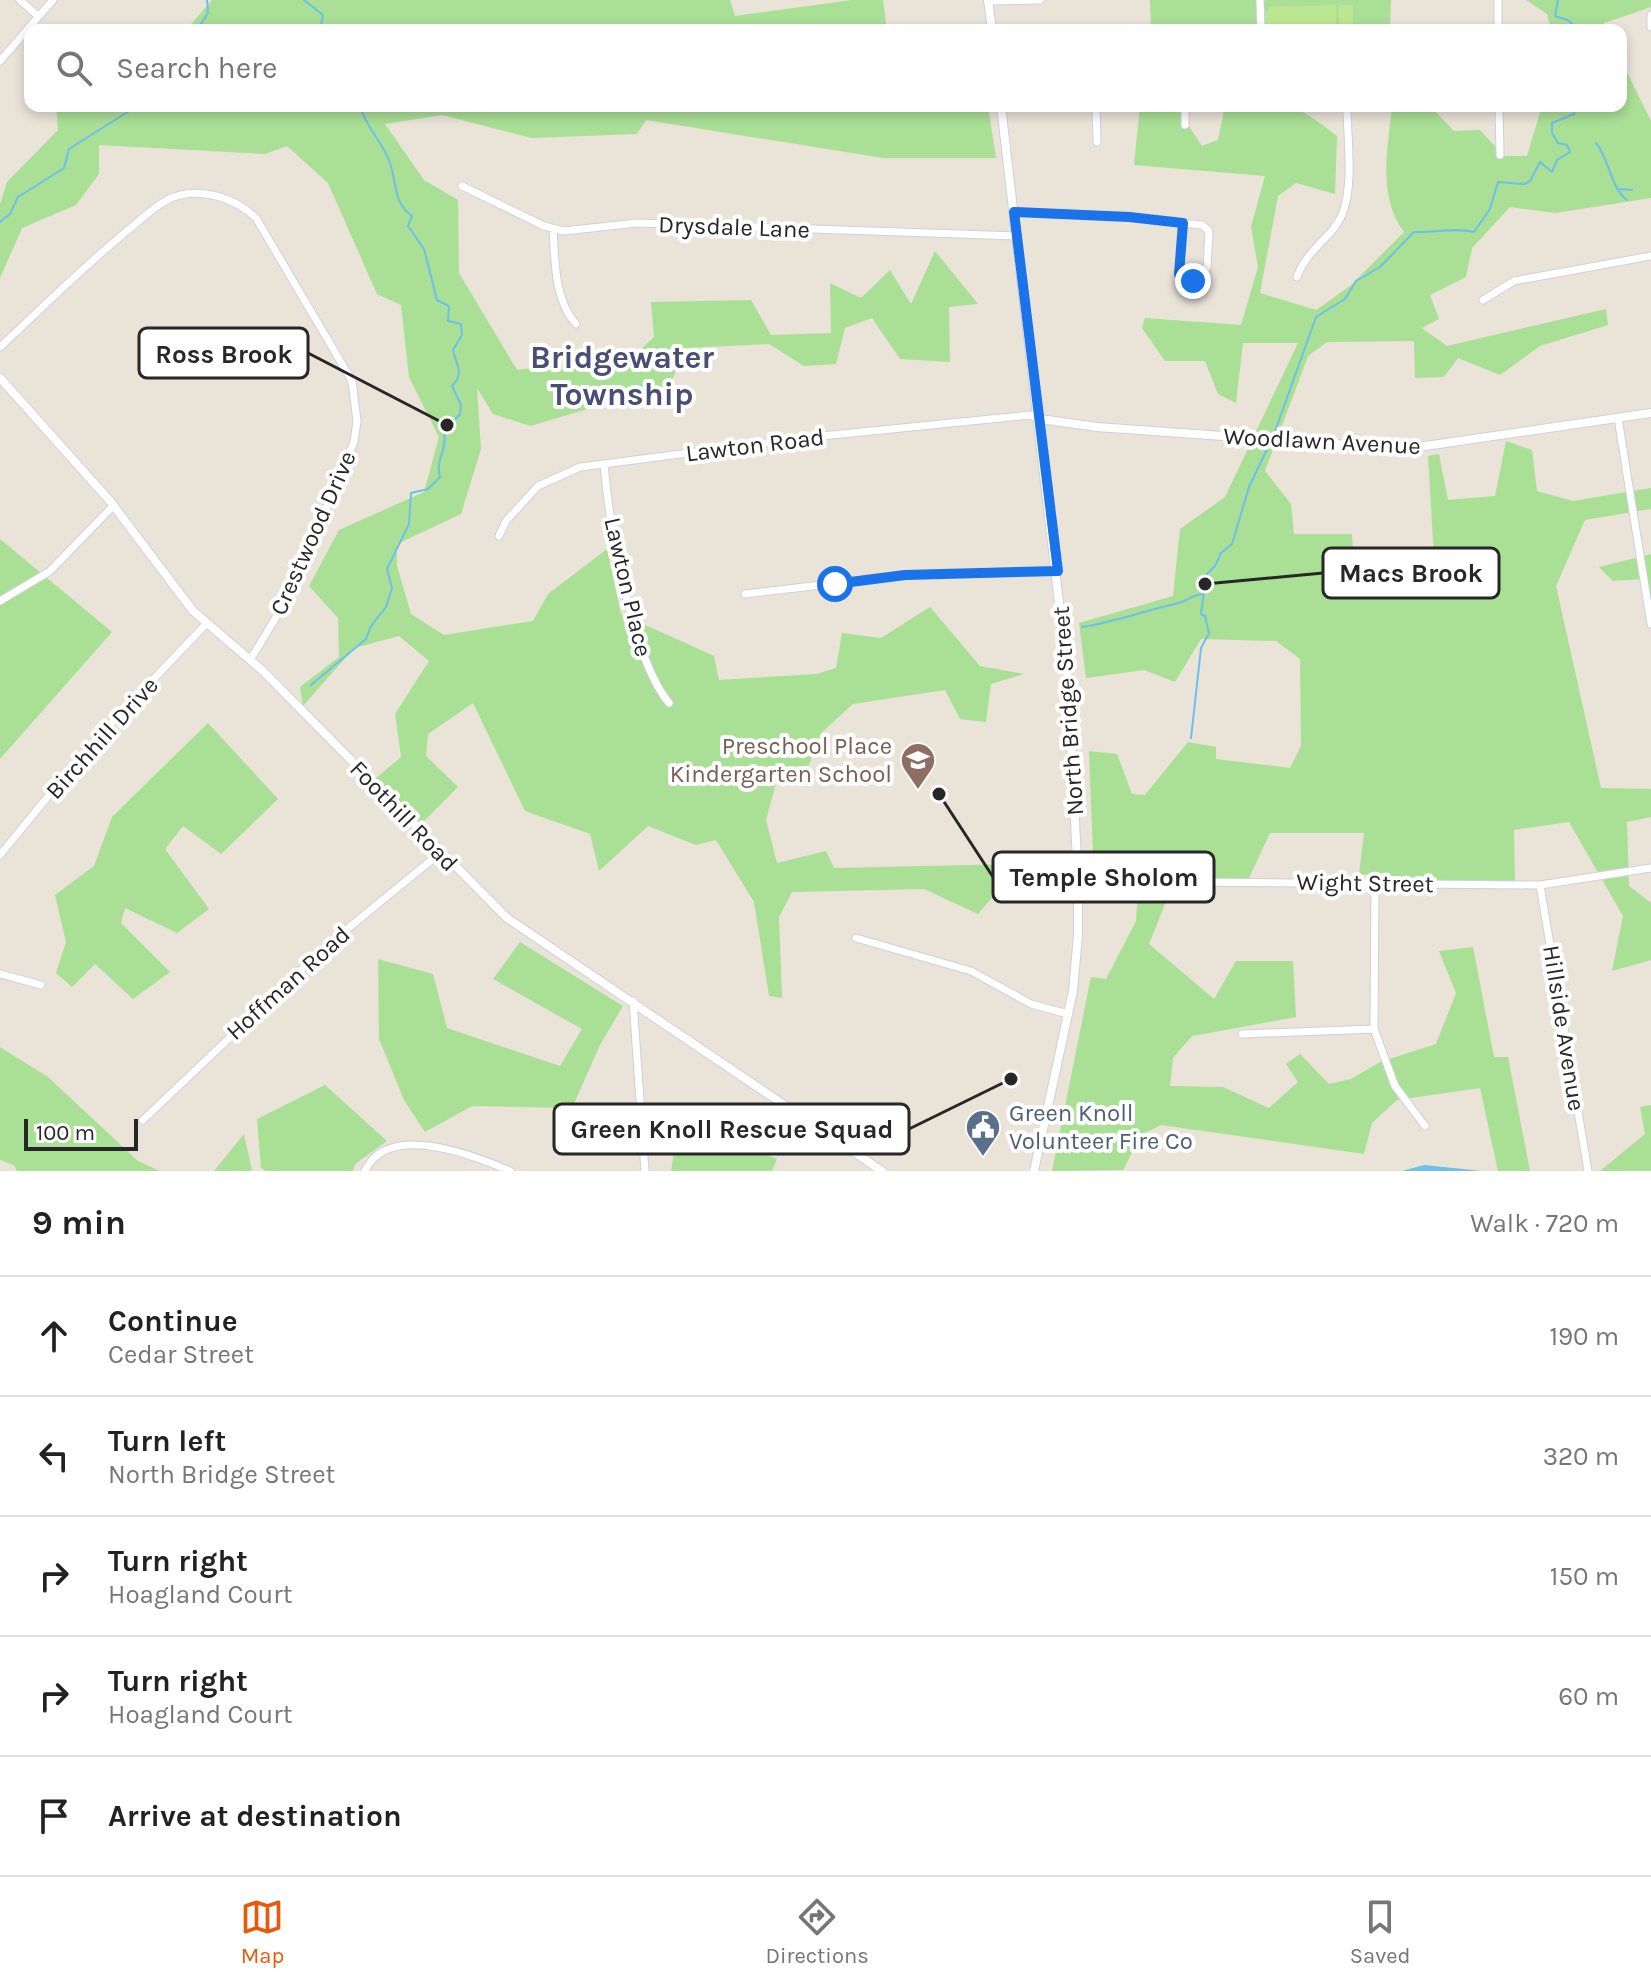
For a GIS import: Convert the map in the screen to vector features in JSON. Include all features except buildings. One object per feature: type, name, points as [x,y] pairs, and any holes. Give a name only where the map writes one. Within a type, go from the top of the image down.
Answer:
[{"type":"street","points":[[20,0],[38,16]]},
{"type":"street","points":[[31,24],[53,0]]},
{"type":"street","points":[[991,24],[988,1],[1040,0]]},
{"type":"street","points":[[1260,0],[1261,24]]},
{"type":"street","points":[[1498,0],[1498,24]]},
{"type":"street","points":[[1651,15],[1651,27]]},
{"type":"street","points":[[0,61],[24,33]]},
{"type":"street","name":"North Bridge Street","points":[[1002,112],[1058,571],[1072,737],[1078,881],[1076,964],[1034,1171]]},
{"type":"street","points":[[1096,112],[1097,142]]},
{"type":"street","points":[[1185,112],[1185,125]]},
{"type":"street","points":[[1297,277],[1303,259],[1343,213],[1347,185],[1347,112]]},
{"type":"street","points":[[1499,112],[1500,155]]},
{"type":"street","name":"Drysdale Lane","points":[[462,186],[553,229],[578,231],[637,223],[1017,236]]},
{"type":"street","name":"Crestwood Drive","points":[[0,347],[92,260],[174,197],[233,199],[256,218],[352,381],[357,421],[354,442],[301,571],[250,660]]},
{"type":"street","points":[[1014,212],[1129,217],[1202,225],[1209,231],[1207,268],[1200,280],[1186,280],[1179,274],[1183,223]]},
{"type":"street","points":[[553,229],[557,280],[563,302],[576,324]]},
{"type":"street","points":[[1483,300],[1514,281],[1651,256]]},
{"type":"street","name":"Foothill Road","points":[[0,378],[114,505],[181,597],[250,660],[507,918],[882,1171]]},
{"type":"street","name":"Woodlawn Avenue","points":[[1040,419],[1097,427],[1405,449],[1651,413]]},
{"type":"street","name":"Lawton Road","points":[[499,536],[506,521],[538,486],[566,472],[604,464],[812,437],[1030,415],[1040,419]]},
{"type":"street","points":[[1618,418],[1651,624]]},
{"type":"street","name":"Lawton Place","points":[[604,464],[635,632],[649,675],[669,703]]},
{"type":"street","points":[[0,601],[50,571],[114,505]]},
{"type":"street","points":[[745,594],[905,575],[1058,571]]},
{"type":"street","name":"Birchhill Drive","points":[[0,855],[86,750],[207,623]]},
{"type":"street","name":"Hoffman Road","points":[[143,1120],[324,948],[440,853]]},
{"type":"street","name":"Wight Street","points":[[1078,881],[1540,885],[1651,868]]},
{"type":"street","points":[[1375,885],[1374,1029],[1395,1086],[1425,1126]]},
{"type":"street","name":"Hillside Avenue","points":[[1540,885],[1588,1171]]},
{"type":"street","points":[[856,938],[983,975],[1016,998],[1068,1014]]},
{"type":"street","points":[[0,974],[41,985]]},
{"type":"street","points":[[633,1001],[645,1171]]},
{"type":"street","points":[[1242,1034],[1374,1029]]},
{"type":"street","points":[[365,1171],[384,1150],[411,1145],[465,1154],[510,1171]]},
{"type":"green space","points":[[212,0],[730,0],[735,16],[852,0],[883,0],[886,24],[191,24]]},
{"type":"green space","points":[[1150,0],[1391,0],[1390,24],[1151,24]]},
{"type":"green space","points":[[1526,0],[1651,0],[1651,7],[1604,24],[1550,24],[1547,14]]},
{"type":"green space","points":[[1336,5],[1336,24],[1266,24],[1265,13],[1270,7]]},
{"type":"green space","points":[[1339,5],[1353,5],[1353,24],[1339,24]]},
{"type":"green space","points":[[1627,72],[1651,121],[1651,198],[1555,213],[1510,207],[1472,248],[1466,277],[1430,295],[1439,319],[1422,328],[1447,346],[1606,309],[1608,325],[1540,346],[1500,375],[1458,358],[1444,377],[1415,378],[1414,341],[1327,342],[1308,356],[1265,471],[1291,504],[1294,534],[1352,534],[1355,588],[1436,590],[1428,456],[1439,454],[1448,500],[1495,496],[1506,441],[1532,450],[1537,491],[1573,501],[1651,488],[1651,509],[1585,520],[1556,586],[1601,788],[1651,789],[1651,817],[1627,822],[1629,886],[1651,903],[1651,960],[1612,971],[1623,916],[1569,822],[1514,830],[1515,884],[1503,885],[1359,874],[1364,833],[1270,833],[1248,880],[1175,879],[1149,944],[1214,999],[1236,961],[1293,961],[1296,1017],[1192,1036],[1173,1058],[1170,1086],[1223,1087],[1269,1108],[1298,1082],[1286,1064],[1300,1054],[1329,1084],[1351,1079],[1380,1062],[1436,1044],[1456,993],[1439,951],[1473,947],[1494,1057],[1508,1057],[1530,1171],[1498,1171],[1480,1088],[1397,1100],[1372,1123],[1364,1154],[1161,1125],[1141,1135],[1123,1170],[1052,1171],[1091,977],[1106,979],[1136,921],[1139,878],[1094,879],[1089,751],[1117,754],[1132,794],[1145,795],[1188,742],[1216,747],[1216,759],[1290,768],[1301,746],[1300,659],[1276,641],[1201,639],[1175,682],[1144,670],[1086,678],[1079,623],[1173,596],[1180,529],[1225,497],[1298,343],[1243,343],[1236,403],[1218,394],[1205,361],[1165,361],[1142,328],[1145,318],[1241,325],[1258,267],[1251,227],[1265,176],[1134,165],[1139,112],[1180,112],[1202,146],[1218,140],[1224,112],[1303,112],[1337,136],[1335,194],[1296,183],[1278,196],[1260,293],[1316,310],[1350,286],[1404,232],[1390,203],[1387,187],[1391,112],[1436,112],[1454,131],[1480,130],[1504,156],[1527,156],[1540,112],[1627,112]]},
{"type":"green space","points":[[56,112],[989,112],[996,158],[883,158],[646,120],[637,134],[531,138],[442,115],[385,124],[424,180],[458,200],[459,273],[517,370],[637,353],[654,337],[651,302],[751,300],[771,335],[831,333],[830,283],[861,298],[890,270],[911,304],[935,251],[978,304],[949,307],[950,362],[900,359],[872,318],[845,328],[836,364],[804,366],[769,344],[685,348],[670,385],[530,426],[493,414],[477,388],[481,449],[461,514],[397,544],[397,566],[411,614],[444,635],[533,621],[548,594],[607,549],[621,614],[714,656],[719,680],[817,674],[836,668],[842,633],[881,638],[930,607],[980,666],[1024,674],[991,684],[986,722],[960,719],[945,690],[853,704],[821,733],[809,765],[776,783],[766,820],[777,863],[826,851],[834,868],[1021,864],[978,914],[924,889],[792,892],[779,917],[782,998],[769,996],[754,902],[716,840],[696,845],[648,826],[599,871],[590,834],[525,811],[473,703],[428,734],[426,756],[458,787],[421,824],[375,779],[401,757],[395,714],[429,661],[399,636],[354,648],[303,706],[300,687],[339,657],[338,618],[309,586],[339,530],[424,492],[439,437],[409,377],[401,305],[377,294],[328,183],[287,146],[265,154],[99,145],[99,174],[76,205],[22,228],[0,278],[0,204],[7,182],[58,130]]},
{"type":"green space","points":[[0,539],[112,632],[0,759]]},
{"type":"green space","points":[[1651,554],[1651,601],[1648,601],[1644,579],[1613,581],[1599,567]]},
{"type":"green space","points":[[208,723],[278,799],[221,854],[183,826],[165,849],[209,909],[177,933],[125,908],[121,923],[170,972],[133,999],[95,964],[72,987],[56,973],[66,942],[55,895],[94,866],[112,817]]},
{"type":"green space","points":[[520,942],[623,1006],[600,1045],[572,1108],[472,1106],[425,1132],[404,1100],[379,1039],[378,959],[433,974],[447,1028],[560,1066],[582,1029],[493,979]]},
{"type":"green space","points":[[0,1047],[48,1077],[138,1161],[160,1171],[17,1171],[14,1165],[0,1160]]},
{"type":"green space","points":[[325,1085],[387,1141],[355,1164],[353,1171],[266,1171],[261,1168],[257,1119]]},
{"type":"green space","points":[[1651,1105],[1651,1171],[1600,1171],[1645,1134],[1640,1107]]},
{"type":"green space","points":[[679,1121],[777,1159],[772,1171],[671,1171]]},
{"type":"green space","points":[[244,1134],[252,1171],[214,1171]]},
{"type":"water","points":[[1424,1165],[1482,1171],[1402,1171]]},
{"type":"waterway","points":[[201,24],[208,13],[207,0]]},
{"type":"waterway","points":[[304,0],[323,15],[321,24]]},
{"type":"waterway","points":[[1558,0],[1555,16],[1572,24]]},
{"type":"waterway","points":[[0,222],[10,214],[18,197],[64,168],[69,149],[128,112]]},
{"type":"waterway","points":[[311,685],[366,639],[371,626],[386,607],[392,588],[387,569],[409,524],[411,493],[428,489],[440,477],[444,432],[460,414],[461,405],[452,386],[459,373],[453,350],[462,335],[461,324],[448,321],[449,306],[437,300],[424,249],[408,226],[412,216],[399,199],[387,155],[362,112]]},
{"type":"waterway","points":[[1274,434],[1316,317],[1345,299],[1356,281],[1380,267],[1414,232],[1474,232],[1490,209],[1498,182],[1524,184],[1530,181],[1540,162],[1552,172],[1557,160],[1570,152],[1567,145],[1558,143],[1552,133],[1552,123],[1574,112]]},
{"type":"waterway","points":[[1596,143],[1617,188],[1627,200]]},
{"type":"waterway","points":[[1617,189],[1632,190]]},
{"type":"waterway","points":[[1191,738],[1201,648],[1209,633],[1205,616],[1201,614],[1206,575],[1221,553],[1232,544],[1249,487],[1269,445]]},
{"type":"waterway","points":[[1082,627],[1204,594]]},
{"type":"place","name":"Ross Brook","points":[[447,425]]},
{"type":"place","name":"Macs Brook","points":[[1205,584]]},
{"type":"place","name":"Preschool Place Kindergarten School","points":[[918,791]]},
{"type":"place","name":"Temple Sholom","points":[[939,794]]},
{"type":"place","name":"Green Knoll Rescue Squad","points":[[1011,1079]]},
{"type":"place","name":"Green Knoll Volunteer Fire Co","points":[[983,1158]]},
{"type":"district","name":"Bridgewater Township","points":[[622,376]]},
{"type":"route","points":[[835,584],[905,575],[1058,571],[1014,212],[1129,217],[1183,223],[1179,274],[1181,278],[1193,281]]}]
